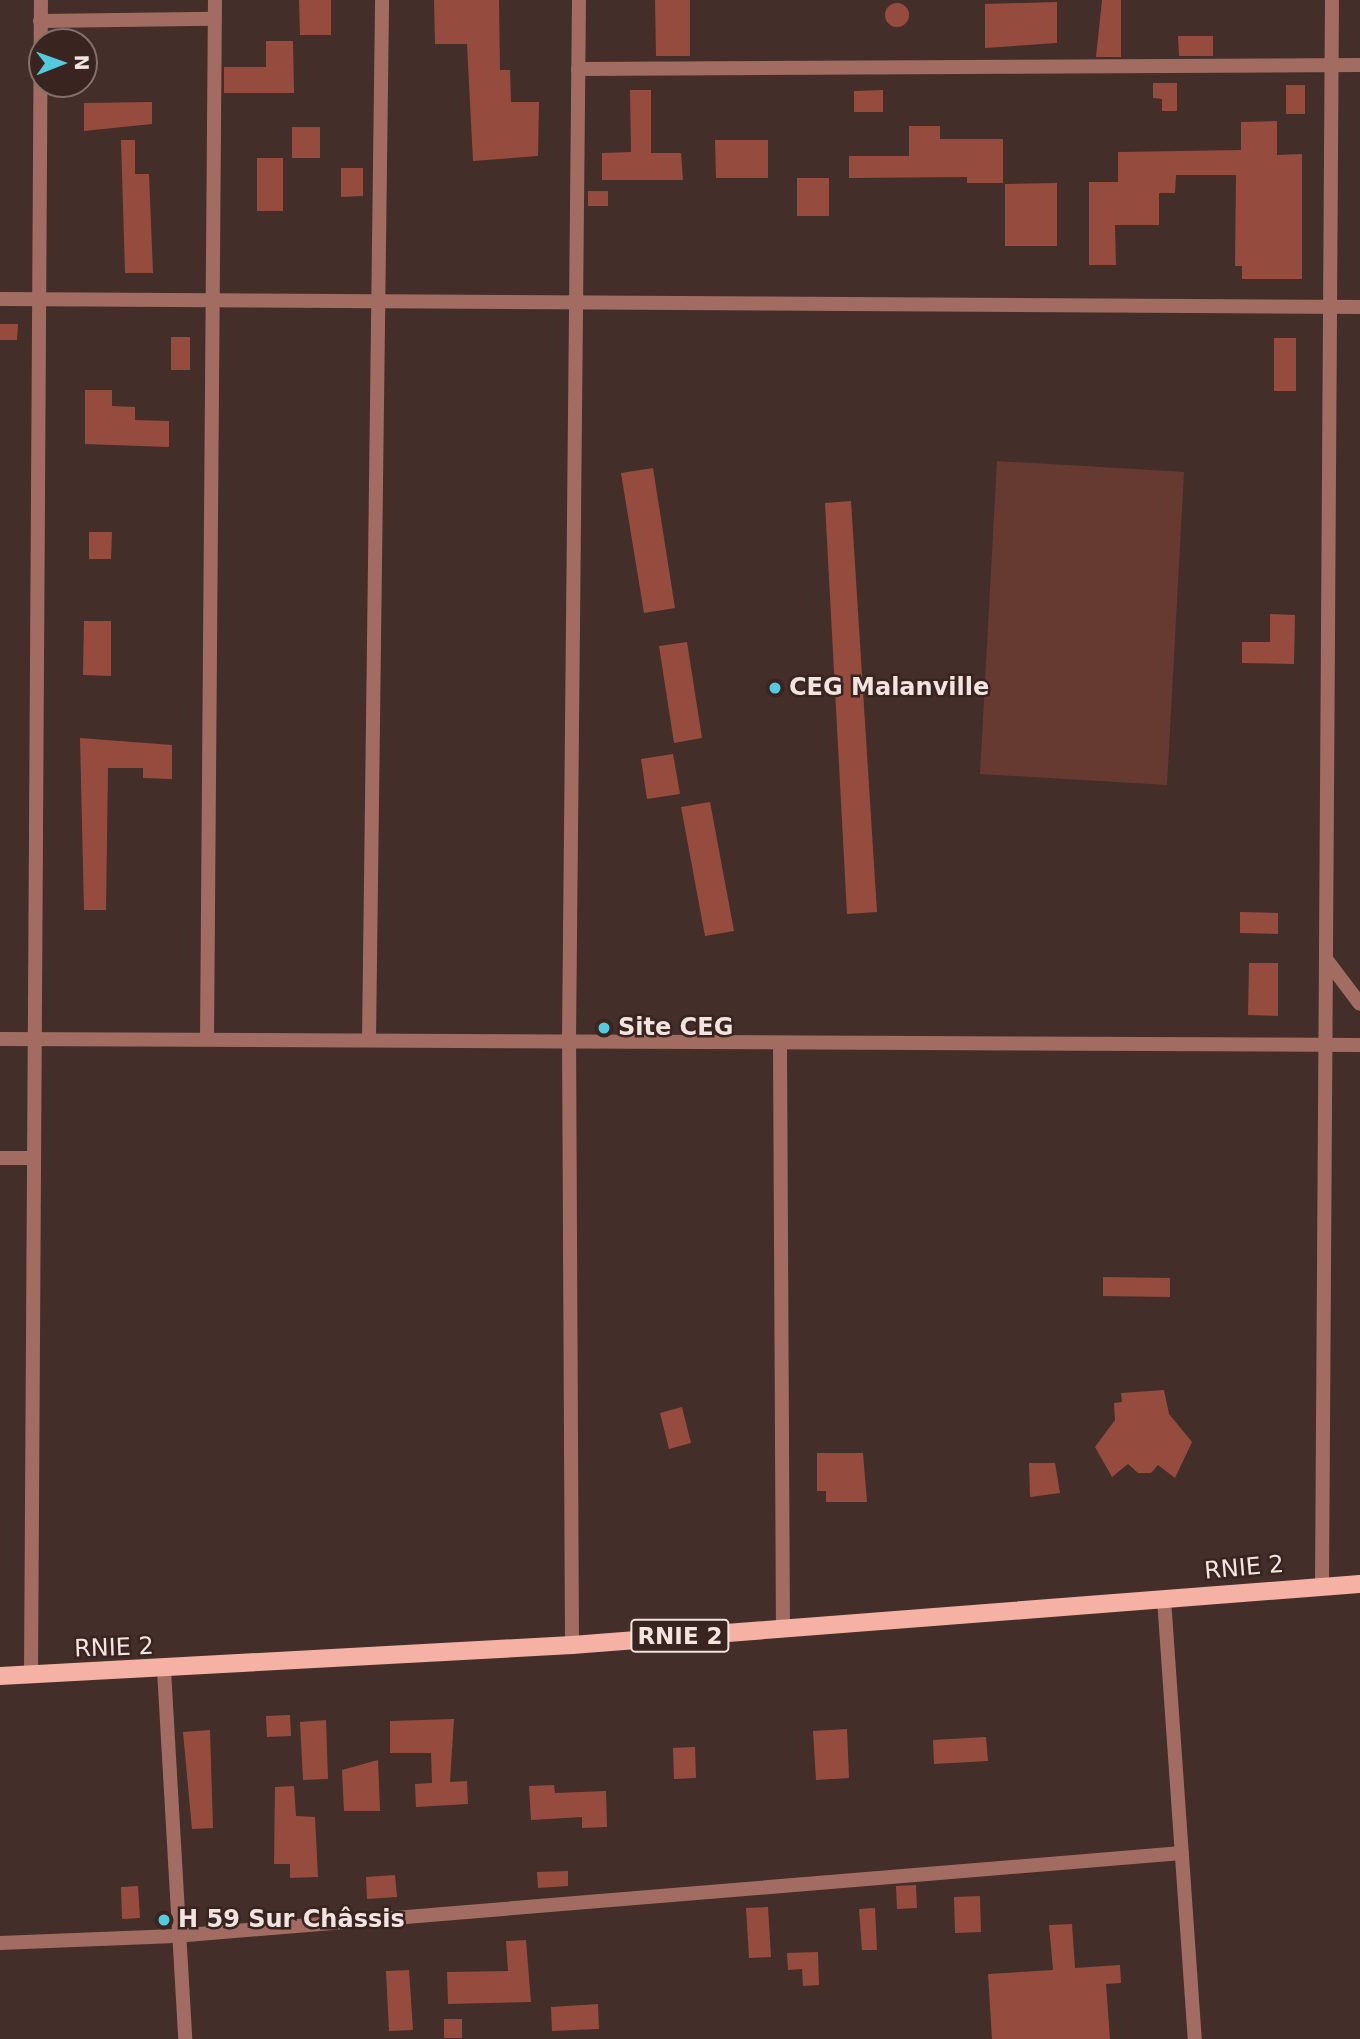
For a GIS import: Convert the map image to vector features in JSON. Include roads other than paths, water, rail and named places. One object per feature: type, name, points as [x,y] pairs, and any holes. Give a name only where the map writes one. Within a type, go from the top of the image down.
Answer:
[{"type":"main road","name":"RNIE 2","points":[[0,1676],[164,1670],[572,1646],[1360,1584]]},
{"type":"street","points":[[30,1675],[41,0]]},
{"type":"street","points":[[207,1039],[215,0]]},
{"type":"street","points":[[369,1040],[382,0]]},
{"type":"street","points":[[572,1646],[569,1040],[580,302],[579,0]]},
{"type":"street","points":[[1322,1587],[1332,0]]},
{"type":"street","points":[[40,21],[214,19]]},
{"type":"street","points":[[578,69],[1360,65]]},
{"type":"street","points":[[0,299],[1360,307]]},
{"type":"street","points":[[1326,959],[1360,1004]]},
{"type":"street","points":[[0,1039],[1360,1045]]},
{"type":"street","points":[[780,1043],[783,1628]]},
{"type":"street","points":[[0,1158],[34,1158]]},
{"type":"street","points":[[1164,1599],[1195,2039]]},
{"type":"street","points":[[164,1670],[175,1936],[185,2039]]},
{"type":"street","points":[[0,1943],[175,1936],[1182,1853]]},
{"type":"place","name":"CEG Malanville","points":[[775,688]]},
{"type":"place","name":"Site CEG","points":[[604,1028]]},
{"type":"place","name":"H 59 Sur Châssis","points":[[164,1920]]}]
